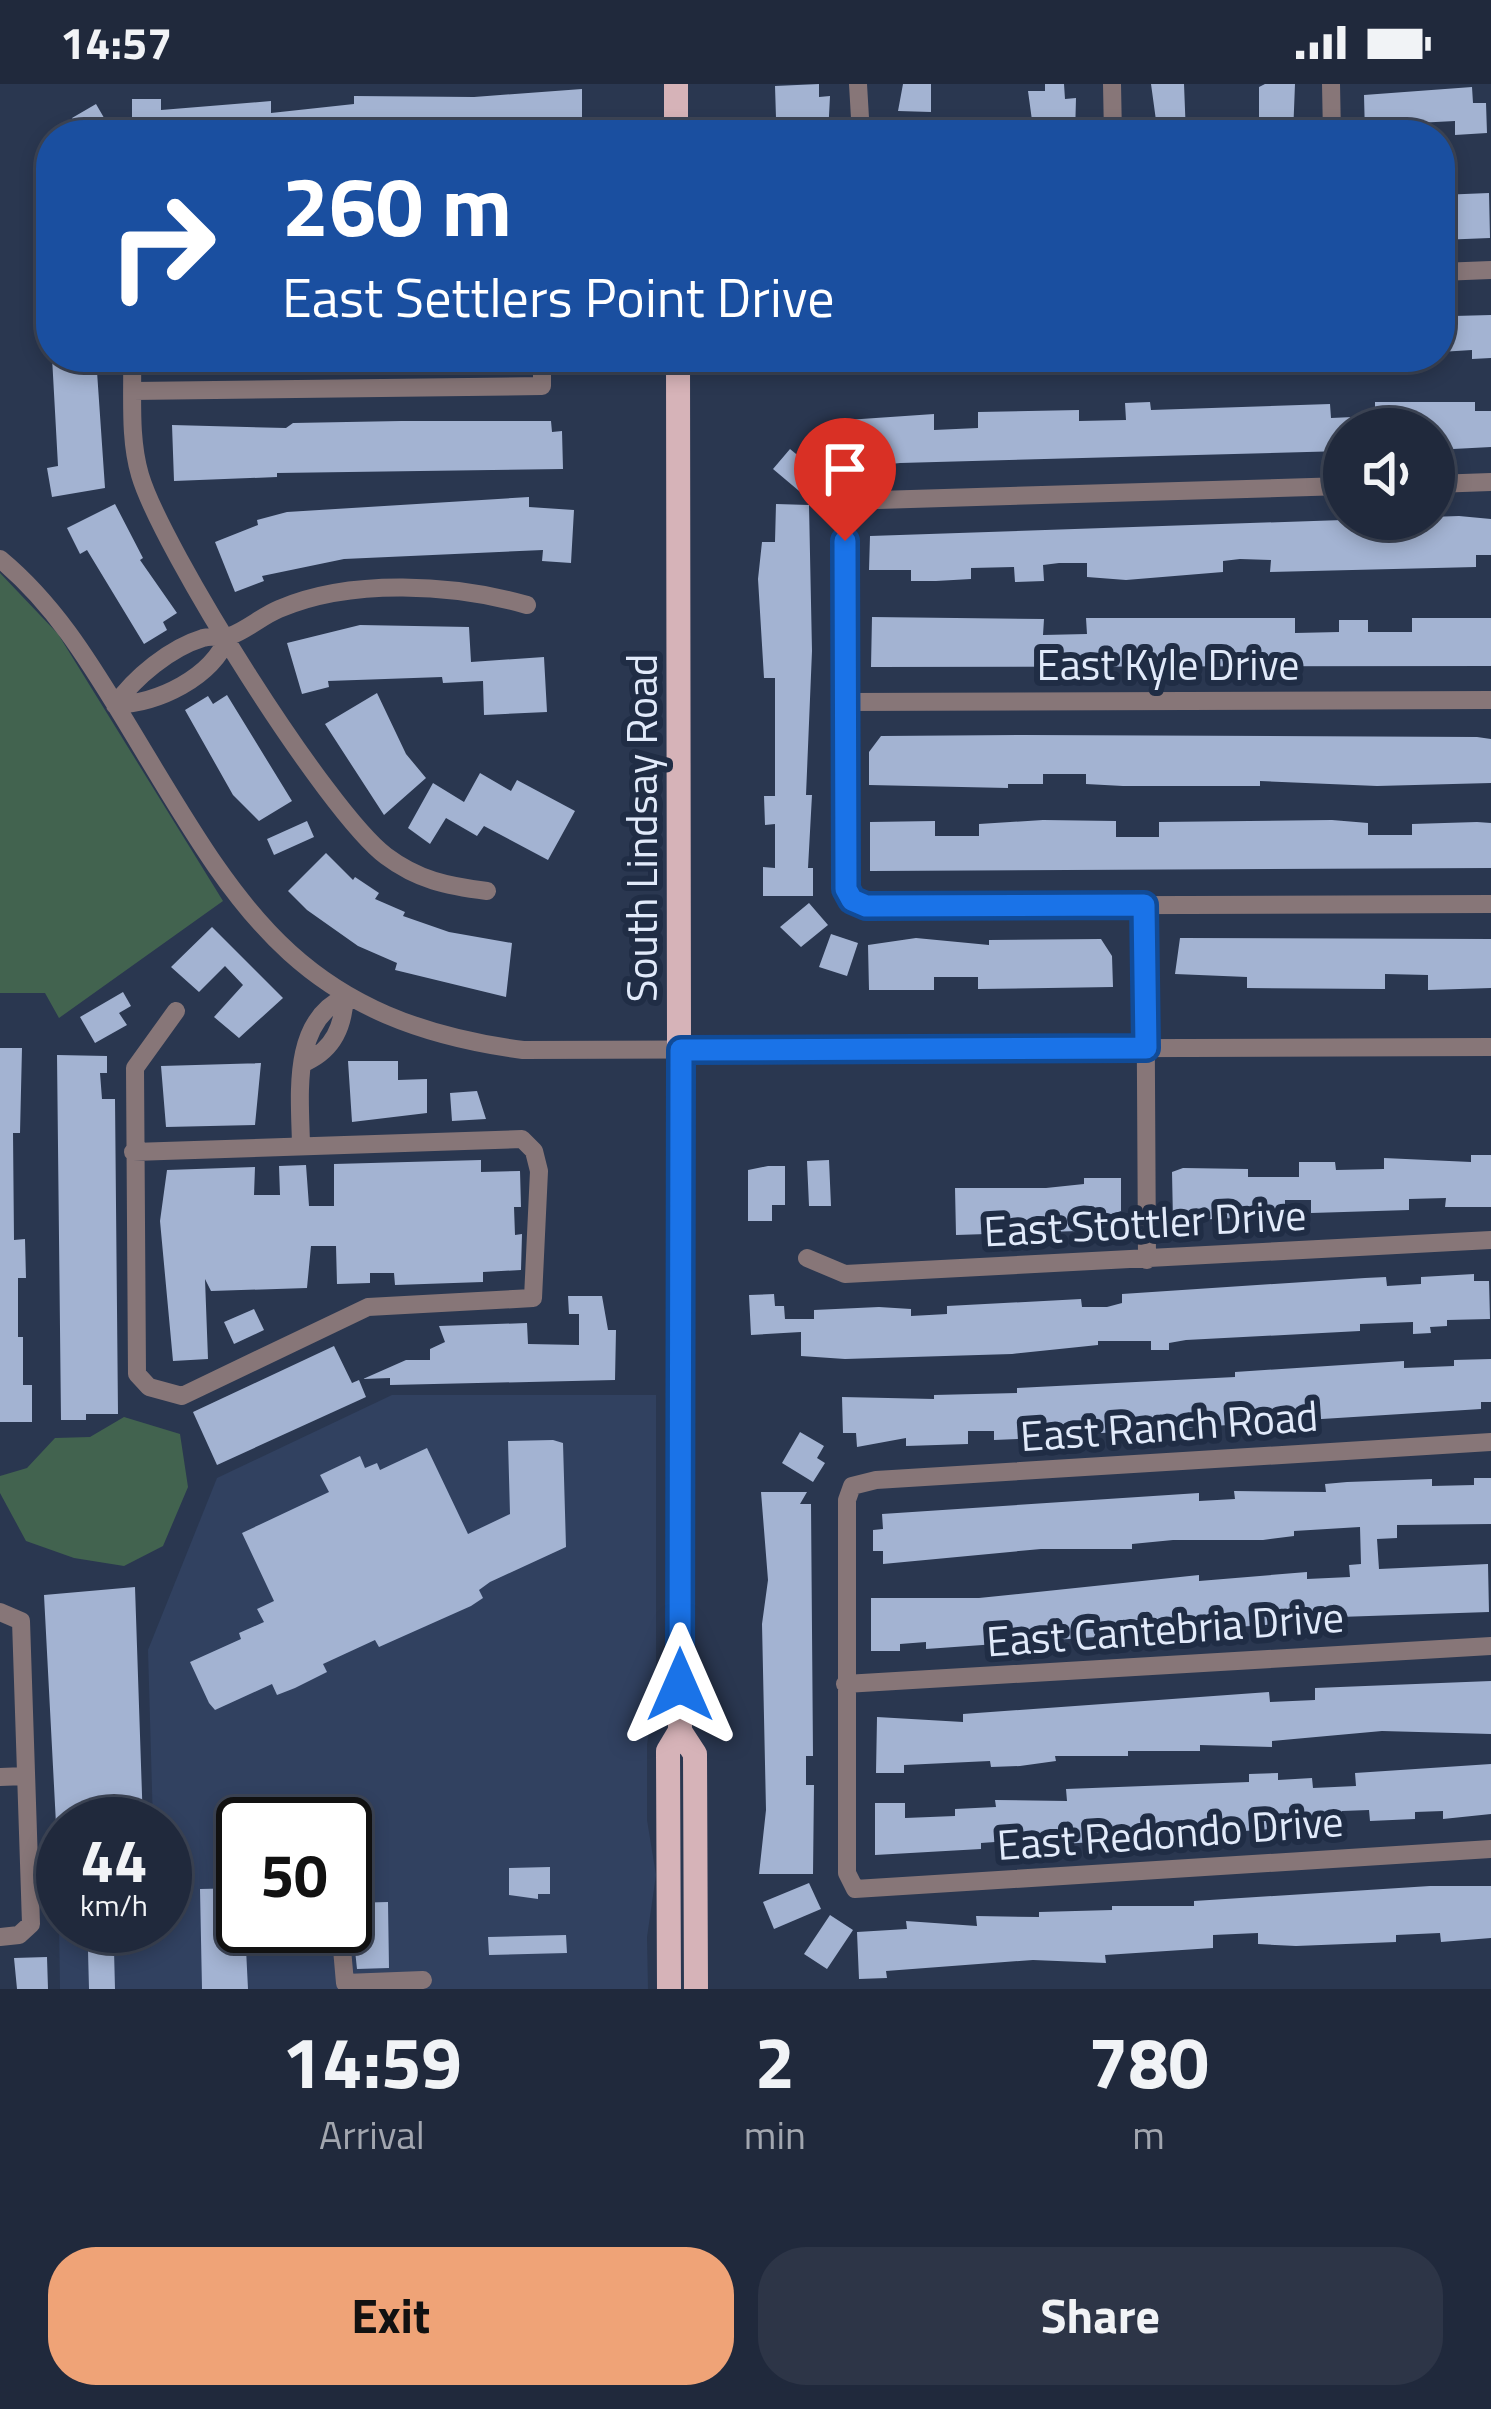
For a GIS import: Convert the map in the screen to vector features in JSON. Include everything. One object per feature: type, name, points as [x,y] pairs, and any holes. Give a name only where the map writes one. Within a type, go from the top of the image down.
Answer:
[{"type":"main road","points":[[676,84],[676,120]]},
{"type":"main road","name":"South Lindsay Road","points":[[669,1989],[668,1750],[680,1731],[678,372]]},
{"type":"main road","name":"South Lindsay Road","points":[[680,1731],[695,1754],[696,1989]]},
{"type":"street","points":[[858,84],[859,120]]},
{"type":"street","points":[[1112,84],[1113,120]]},
{"type":"street","points":[[1331,84],[1332,120]]},
{"type":"street","points":[[1455,272],[1491,271]]},
{"type":"street","points":[[133,372],[135,455],[148,500],[228,637],[345,817],[385,856],[432,884],[487,891]]},
{"type":"street","points":[[133,391],[542,386],[542,372]]},
{"type":"street","points":[[1455,483],[1491,482]]},
{"type":"street","points":[[1323,487],[845,501],[846,889],[852,900],[866,906],[1491,904]]},
{"type":"street","points":[[0,559],[70,631],[244,909],[280,948],[345,997],[423,1030],[486,1045],[681,1050],[1491,1047]]},
{"type":"street","points":[[116,705],[134,679],[204,637],[228,637],[281,608],[344,593],[477,590],[527,605]]},
{"type":"street","points":[[116,705],[146,704],[218,662],[228,637]]},
{"type":"street","name":"East Kyle Drive","points":[[845,702],[1491,700]]},
{"type":"street","points":[[1144,905],[1147,1260]]},
{"type":"street","points":[[301,1145],[303,1041],[326,1006],[345,997]]},
{"type":"street","points":[[134,1152],[522,1139],[534,1150],[539,1171],[533,1298],[368,1307],[182,1396],[161,1392],[137,1374],[134,1152],[135,1069],[176,1010]]},
{"type":"street","name":"East Stottler Drive","points":[[807,1258],[845,1274],[1491,1240]]},
{"type":"street","name":"East Ranch Road","points":[[845,1684],[847,1501],[853,1486],[876,1480],[1491,1442]]},
{"type":"street","points":[[0,1612],[21,1621],[31,1924],[19,1935],[0,1937]]},
{"type":"street","name":"East Cantebria Drive","points":[[845,1684],[1491,1646]]},
{"type":"street","name":"East Redondo Drive","points":[[845,1684],[847,1873],[855,1888],[1491,1850]]},
{"type":"street","points":[[0,1777],[26,1776]]},
{"type":"street","points":[[29,1865],[36,1865]]},
{"type":"street","points":[[342,1953],[345,1984],[423,1980]]},
{"type":"shaded area","points":[[392,1395],[656,1395],[656,1680],[647,1745],[647,1820],[656,1875],[647,1937],[648,1989],[60,1989],[59,1953],[192,1953],[192,1797],[152,1797],[148,1650],[217,1478]]},
{"type":"green space","points":[[0,573],[58,634],[223,901],[59,1018],[45,993],[0,993]]},
{"type":"green space","points":[[124,1417],[180,1434],[188,1487],[163,1546],[124,1566],[74,1558],[26,1541],[0,1493],[0,1476],[27,1468],[55,1438],[90,1437]]},
{"type":"building","points":[[819,84],[819,97],[830,96],[829,120],[776,118],[775,86]]},
{"type":"building","points":[[903,84],[931,84],[931,112],[898,111]]},
{"type":"building","points":[[1045,84],[1064,84],[1065,99],[1076,98],[1075,120],[1032,120],[1028,91],[1045,91]]},
{"type":"building","points":[[1151,84],[1184,84],[1185,120],[1156,120]]},
{"type":"building","points":[[1295,84],[1294,120],[1259,120],[1259,87]]},
{"type":"building","points":[[1472,87],[1473,103],[1486,103],[1487,133],[1455,135],[1455,120],[1365,120],[1364,95]]},
{"type":"building","points":[[582,89],[582,120],[132,120],[132,99],[161,99],[161,110],[271,101],[271,113],[354,104],[354,96],[474,97]]},
{"type":"building","points":[[96,104],[105,120],[73,120]]},
{"type":"building","points":[[1489,193],[1490,238],[1455,239],[1455,194]]},
{"type":"building","points":[[1491,315],[1491,358],[1472,359],[1472,350],[1455,351],[1455,316]]},
{"type":"building","points":[[53,372],[97,372],[105,488],[52,497],[47,468],[58,466]]},
{"type":"building","points":[[1150,402],[1151,410],[1330,404],[1330,408],[1323,408],[1323,452],[900,463],[835,470],[832,421],[934,414],[934,430],[978,428],[978,412],[1079,410],[1079,421],[1126,420],[1125,403]]},
{"type":"building","points":[[1375,402],[1475,402],[1475,411],[1491,411],[1491,447],[1455,449],[1455,408],[1375,408]]},
{"type":"building","points":[[551,421],[552,432],[562,431],[563,469],[277,473],[277,477],[174,481],[172,425],[286,428],[293,423]]},
{"type":"building","points":[[790,449],[829,481],[811,501],[773,469]]},
{"type":"building","points":[[529,497],[529,507],[574,510],[571,563],[542,561],[543,550],[344,559],[262,576],[264,581],[235,592],[215,542],[258,525],[257,520],[287,512]]},
{"type":"building","points":[[115,504],[140,560],[177,613],[163,622],[167,630],[144,644],[87,550],[80,554],[67,528]]},
{"type":"building","points":[[776,504],[809,505],[812,651],[806,795],[812,795],[808,868],[813,868],[813,896],[763,896],[763,867],[775,868],[775,824],[765,825],[764,796],[775,796],[775,678],[764,678],[758,579],[762,542],[775,542]]},
{"type":"building","points":[[1455,516],[1491,519],[1491,555],[1476,555],[1476,567],[1270,572],[1271,560],[1240,559],[1223,561],[1223,572],[1126,580],[1087,577],[1087,563],[1059,563],[1043,565],[1044,581],[1015,582],[1014,567],[971,568],[971,579],[936,581],[911,581],[911,570],[869,570],[870,536],[1323,521],[1323,540],[1455,540]]},
{"type":"building","points":[[872,617],[1044,619],[1043,635],[1087,634],[1086,618],[1295,618],[1295,633],[1339,632],[1339,620],[1368,620],[1368,632],[1412,632],[1412,618],[1491,618],[1491,666],[871,667]]},
{"type":"building","points":[[360,625],[469,627],[471,662],[544,657],[547,712],[484,715],[483,681],[443,683],[442,677],[328,681],[329,687],[302,694],[287,643]]},
{"type":"building","points":[[377,693],[406,754],[426,778],[384,815],[325,724]]},
{"type":"building","points":[[227,695],[292,801],[259,821],[233,795],[185,710],[208,696],[213,704]]},
{"type":"building","points":[[881,736],[1477,737],[1491,739],[1491,783],[1377,786],[1260,781],[1260,786],[1123,786],[1086,784],[1086,774],[1043,774],[1043,784],[1008,784],[1008,788],[869,785],[869,752]]},
{"type":"building","points":[[480,773],[511,791],[517,780],[575,811],[548,860],[484,826],[477,836],[446,818],[430,844],[408,828],[433,783],[464,802]]},
{"type":"building","points":[[1332,820],[1368,823],[1368,835],[1412,835],[1412,824],[1491,823],[1491,868],[870,871],[870,822],[935,821],[935,836],[979,836],[979,824],[1116,821],[1116,837],[1159,837],[1159,822]]},
{"type":"building","points":[[307,821],[314,837],[274,855],[267,839]]},
{"type":"building","points":[[326,853],[353,880],[379,893],[375,899],[405,912],[403,916],[449,932],[512,943],[506,997],[395,970],[397,963],[358,946],[307,910],[288,891]]},
{"type":"building","points":[[809,903],[828,925],[801,947],[780,927]]},
{"type":"building","points":[[212,927],[283,998],[239,1038],[214,1017],[243,985],[225,966],[199,992],[171,967]]},
{"type":"building","points":[[831,934],[858,943],[847,976],[819,967]]},
{"type":"building","points":[[916,938],[989,945],[989,940],[1101,939],[1112,956],[1113,987],[978,989],[978,977],[934,977],[934,990],[869,990],[868,945]]},
{"type":"building","points":[[1180,938],[1491,939],[1491,988],[1428,990],[1428,975],[1385,974],[1385,989],[1247,988],[1247,977],[1175,974]]},
{"type":"building","points":[[123,992],[131,1006],[119,1013],[127,1025],[95,1043],[80,1017]]},
{"type":"building","points":[[0,1048],[22,1048],[20,1133],[13,1133],[14,1240],[25,1239],[26,1278],[18,1278],[18,1337],[23,1337],[23,1385],[32,1385],[32,1422],[0,1422]]},
{"type":"building","points":[[57,1055],[107,1056],[107,1073],[100,1073],[102,1099],[115,1099],[118,1414],[86,1414],[86,1420],[61,1420]]},
{"type":"building","points":[[348,1061],[398,1061],[398,1080],[427,1079],[427,1113],[352,1122]]},
{"type":"building","points":[[261,1063],[255,1125],[166,1127],[161,1066]]},
{"type":"building","points":[[477,1091],[486,1119],[452,1121],[450,1093]]},
{"type":"building","points":[[1471,1155],[1491,1155],[1491,1207],[1445,1207],[1446,1198],[1409,1199],[1409,1210],[1311,1213],[1311,1200],[1285,1200],[1285,1206],[1278,1206],[1278,1216],[1173,1221],[1172,1172],[1183,1168],[1248,1169],[1248,1177],[1299,1177],[1299,1162],[1335,1162],[1336,1170],[1384,1169],[1384,1158],[1471,1162]]},
{"type":"building","points":[[481,1160],[481,1172],[520,1171],[521,1207],[514,1207],[515,1235],[522,1234],[521,1270],[483,1272],[483,1282],[395,1285],[394,1273],[370,1273],[370,1283],[337,1284],[336,1246],[311,1246],[307,1288],[211,1291],[205,1279],[208,1359],[173,1361],[160,1221],[167,1170],[255,1167],[254,1195],[280,1195],[279,1166],[306,1165],[309,1206],[334,1206],[334,1164]]},
{"type":"building","points":[[829,1160],[831,1206],[809,1206],[807,1161]]},
{"type":"building","points":[[785,1166],[785,1205],[772,1205],[772,1221],[748,1221],[748,1170]]},
{"type":"building","points":[[1084,1178],[1121,1178],[1121,1211],[1109,1215],[1109,1230],[956,1235],[955,1188],[1046,1188],[1084,1184]]},
{"type":"building","points":[[1474,1274],[1474,1281],[1489,1281],[1490,1319],[1447,1320],[1447,1326],[1430,1327],[1431,1333],[1413,1334],[1413,1322],[1360,1324],[1360,1331],[1186,1340],[1169,1343],[1169,1350],[1151,1350],[1151,1341],[1098,1341],[1098,1345],[1012,1354],[845,1359],[801,1356],[801,1332],[751,1335],[749,1295],[774,1294],[775,1306],[784,1306],[785,1319],[814,1319],[814,1310],[879,1307],[911,1309],[911,1316],[947,1314],[947,1306],[1081,1299],[1082,1307],[1107,1307],[1122,1303],[1122,1294],[1386,1277],[1387,1286],[1421,1284],[1421,1277]]},
{"type":"building","points":[[568,1296],[602,1296],[608,1330],[616,1330],[615,1380],[390,1385],[390,1378],[363,1379],[406,1360],[430,1360],[430,1349],[445,1342],[439,1326],[527,1323],[528,1344],[579,1345],[579,1314],[569,1314]]},
{"type":"building","points":[[254,1309],[264,1330],[234,1344],[224,1322]]},
{"type":"building","points":[[334,1346],[352,1383],[359,1380],[366,1397],[217,1465],[193,1412]]},
{"type":"building","points":[[1491,1359],[1491,1402],[1481,1402],[1481,1409],[1102,1433],[1081,1433],[1081,1425],[1043,1427],[1044,1438],[994,1440],[994,1431],[968,1431],[968,1444],[906,1446],[906,1438],[857,1447],[856,1433],[843,1433],[842,1397],[934,1399],[934,1395],[1017,1393],[1017,1388],[1235,1377],[1235,1372],[1404,1361],[1404,1368],[1454,1366],[1454,1360]]},
{"type":"building","points":[[800,1432],[824,1446],[817,1458],[825,1463],[813,1482],[782,1463]]},
{"type":"building","points":[[508,1441],[563,1443],[566,1547],[490,1582],[479,1590],[483,1598],[471,1606],[379,1647],[375,1640],[323,1664],[327,1672],[295,1688],[277,1695],[272,1684],[215,1710],[209,1703],[190,1662],[241,1639],[239,1633],[264,1622],[257,1609],[274,1601],[242,1533],[329,1492],[320,1475],[360,1456],[365,1468],[377,1463],[380,1470],[427,1448],[468,1534],[510,1514]]},
{"type":"building","points":[[1474,1478],[1491,1478],[1491,1524],[1397,1525],[1397,1538],[1377,1539],[1379,1569],[1488,1564],[1489,1612],[1309,1618],[1309,1622],[926,1649],[926,1642],[900,1644],[900,1651],[871,1651],[871,1598],[979,1598],[1199,1575],[1199,1581],[1307,1572],[1307,1579],[1350,1577],[1349,1565],[1361,1564],[1360,1527],[1294,1531],[1294,1536],[1263,1540],[1173,1540],[1132,1544],[1132,1549],[1041,1549],[883,1564],[883,1551],[873,1551],[873,1530],[883,1529],[882,1514],[1199,1493],[1199,1501],[1235,1499],[1234,1491],[1326,1492],[1325,1484],[1347,1482],[1432,1479],[1432,1486],[1474,1485]]},
{"type":"building","points":[[761,1492],[807,1492],[800,1504],[811,1504],[813,1756],[806,1756],[806,1785],[814,1785],[813,1874],[759,1874],[766,1810],[762,1624],[768,1580]]},
{"type":"building","points":[[135,1587],[142,1797],[55,1797],[44,1595]]},
{"type":"building","points":[[1491,1681],[1491,1734],[1382,1731],[1272,1741],[1272,1747],[1200,1745],[1200,1751],[1055,1756],[1056,1761],[1020,1766],[991,1767],[990,1761],[904,1765],[904,1773],[876,1773],[877,1717],[963,1722],[963,1714],[1269,1692],[1270,1702],[1315,1700],[1315,1688]]},
{"type":"building","points":[[1491,1764],[1491,1814],[1443,1819],[1443,1811],[1415,1812],[1415,1819],[1370,1821],[1369,1810],[1342,1811],[1342,1821],[1314,1826],[1010,1848],[1009,1841],[981,1843],[981,1849],[875,1855],[875,1803],[905,1803],[905,1818],[955,1816],[955,1809],[996,1807],[995,1800],[1067,1801],[1066,1789],[1249,1782],[1249,1774],[1278,1773],[1278,1780],[1312,1778],[1313,1788],[1356,1786],[1355,1773]]},
{"type":"building","points":[[550,1867],[550,1894],[538,1894],[538,1899],[509,1895],[509,1868]]},
{"type":"building","points":[[809,1883],[821,1909],[774,1929],[763,1902]]},
{"type":"building","points":[[1491,1886],[1491,1938],[1441,1942],[1440,1933],[1396,1935],[1396,1942],[1296,1946],[1258,1944],[1258,1933],[1213,1935],[1213,1948],[1105,1955],[1106,1963],[1033,1960],[886,1971],[887,1978],[859,1979],[857,1932],[907,1929],[906,1921],[977,1926],[976,1916],[1039,1917],[1039,1912],[1112,1910],[1112,1906],[1194,1906],[1194,1901]]},
{"type":"building","points":[[200,1889],[216,1889],[216,1953],[246,1953],[248,1989],[202,1989]]},
{"type":"building","points":[[372,1902],[388,1902],[389,1968],[357,1969],[355,1953],[372,1953]]},
{"type":"building","points":[[830,1915],[853,1930],[827,1969],[804,1954]]},
{"type":"building","points":[[566,1935],[567,1953],[489,1955],[488,1937]]},
{"type":"building","points":[[88,1953],[114,1953],[115,1989],[89,1989]]},
{"type":"building","points":[[47,1957],[48,1989],[17,1989],[14,1958]]},
{"type":"route","points":[[680,1685],[681,1050],[1146,1048],[1144,905],[866,906],[852,900],[846,889],[845,541]]}]
